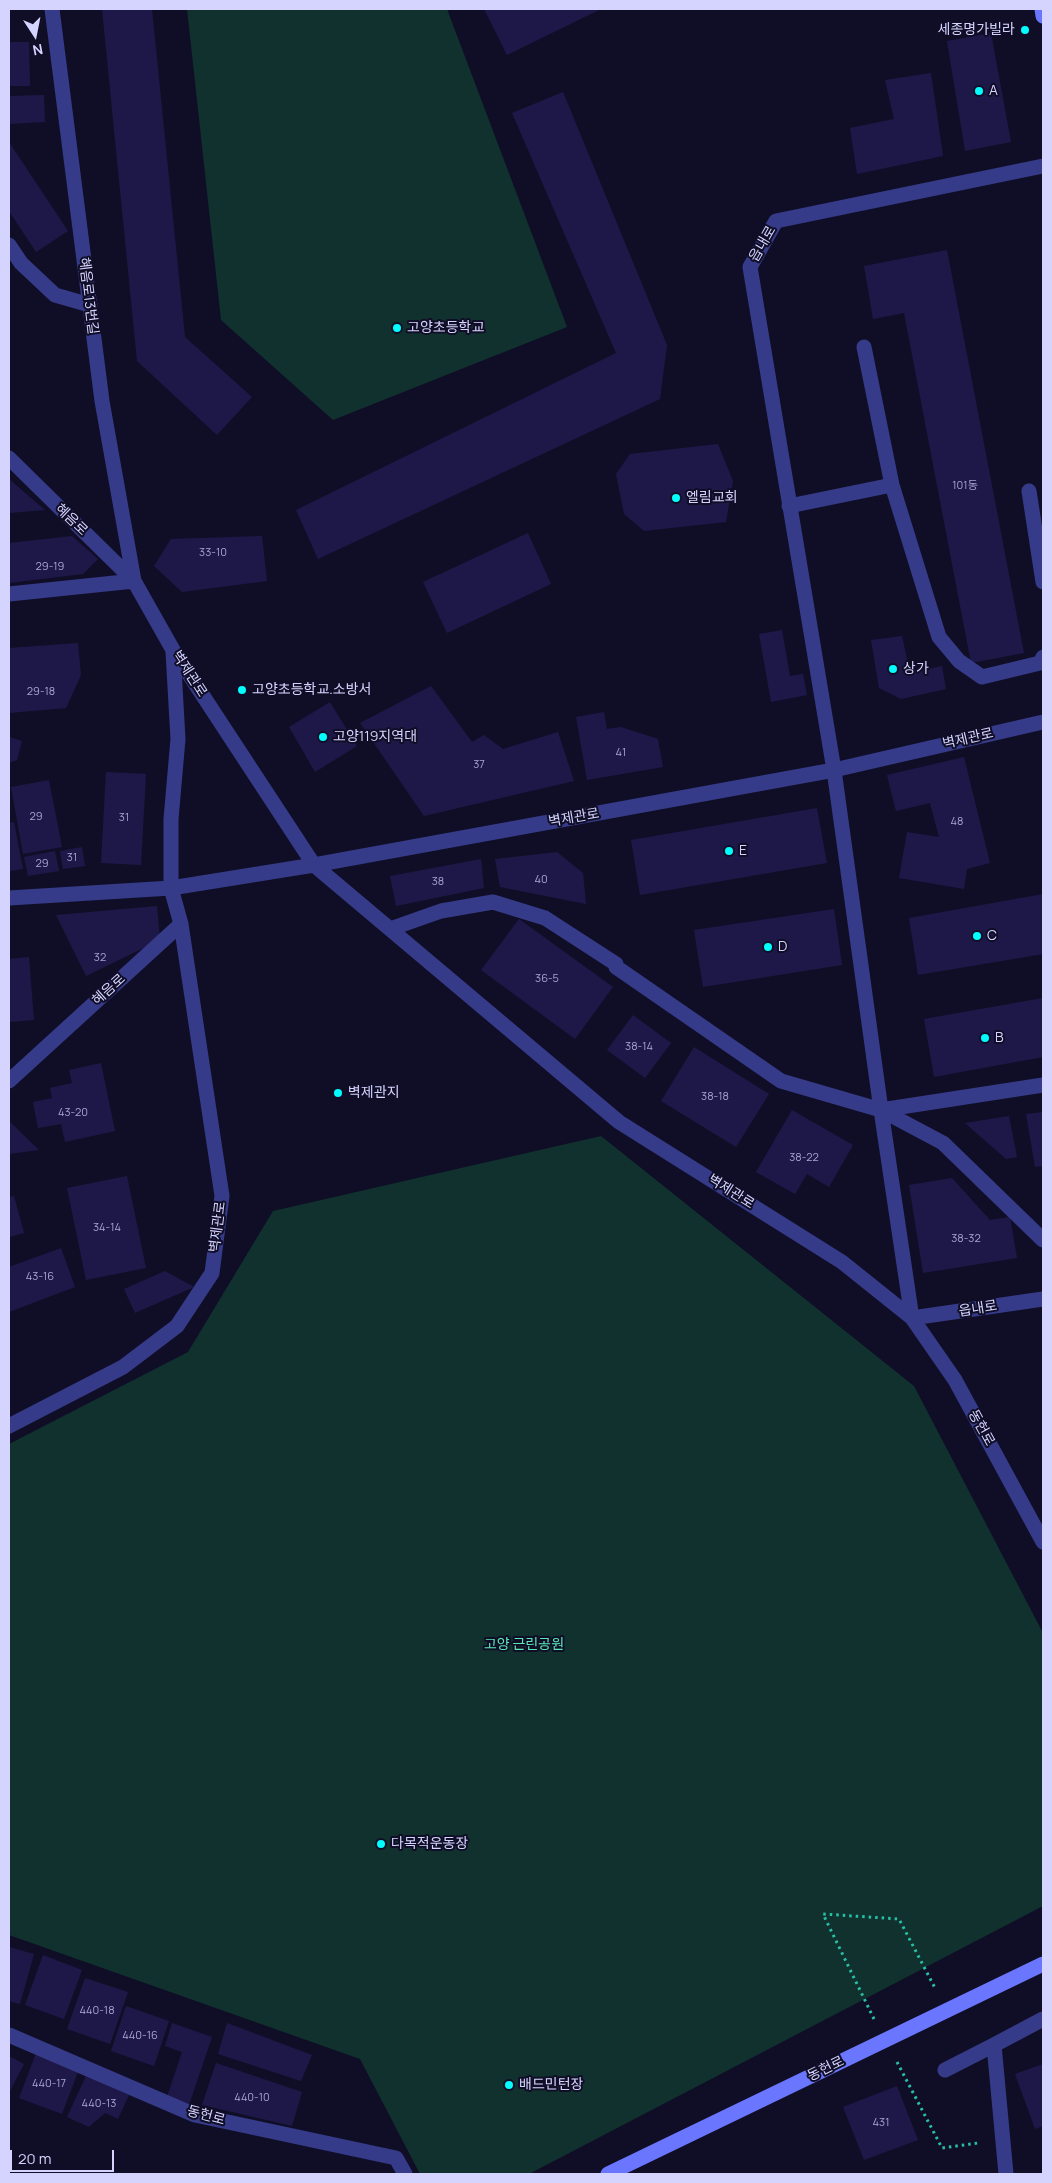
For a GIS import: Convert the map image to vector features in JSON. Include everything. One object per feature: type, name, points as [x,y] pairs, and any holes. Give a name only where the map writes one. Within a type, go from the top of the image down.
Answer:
[{"type":"street","name":"혜음로13번길","points":[[52,9],[102,401],[134,581]]},
{"type":"street","points":[[1042,9],[1043,16]]},
{"type":"street","name":"읍내로","points":[[788,506],[750,267],[776,221],[1043,166]]},
{"type":"street","points":[[9,245],[21,263],[55,296],[90,305]]},
{"type":"street","points":[[864,348],[892,485],[939,637],[958,661],[982,676],[1040,663],[1043,656]]},
{"type":"street","name":"혜음로","points":[[9,458],[134,581]]},
{"type":"street","points":[[892,485],[788,506],[834,770],[912,1318]]},
{"type":"street","points":[[1029,491],[1043,582]]},
{"type":"street","points":[[9,594],[134,581]]},
{"type":"street","name":"벽제관로","points":[[134,581],[173,650],[314,865],[619,1122],[842,1262],[912,1318]]},
{"type":"street","points":[[173,650],[178,739],[171,820],[171,888],[181,924]]},
{"type":"street","name":"벽제관로","points":[[9,898],[171,888],[314,865],[834,770],[1043,722]]},
{"type":"street","points":[[390,929],[441,911],[493,902],[545,918],[616,964],[616,967],[781,1081],[881,1110],[943,1144],[1043,1240]]},
{"type":"street","name":"혜음로","points":[[9,1081],[181,924]]},
{"type":"street","name":"벽제관로","points":[[9,1426],[123,1367],[177,1326],[212,1273],[222,1196],[181,924]]},
{"type":"street","points":[[881,1110],[1043,1085]]},
{"type":"street","name":"읍내로","points":[[912,1318],[1043,1299]]},
{"type":"street","name":"동헌로","points":[[912,1318],[955,1380],[1043,1542]]},
{"type":"street","name":"동헌로","points":[[608,2174],[1043,1964]]},
{"type":"street","points":[[945,2070],[1043,2019]]},
{"type":"street","name":"동헌로","points":[[9,2035],[195,2115],[396,2158],[405,2174]]},
{"type":"street","points":[[994,2045],[1006,2174]]},
{"type":"green space","points":[[187,9],[447,9],[567,327],[333,420],[221,320]]},
{"type":"green space","name":"고양 근린공원","points":[[601,1136],[914,1386],[1043,1633],[1043,1906],[529,2174],[420,2174],[360,2059],[9,1935],[9,1444],[188,1352],[273,1211]]},
{"type":"building","points":[[102,9],[152,9],[185,337],[252,397],[217,435],[137,361]]},
{"type":"building","points":[[484,9],[601,9],[507,55]]},
{"type":"building","name":"A","points":[[991,33],[1011,142],[965,151],[947,41]]},
{"type":"building","points":[[9,42],[29,42],[30,86],[9,86]]},
{"type":"building","points":[[931,73],[943,156],[857,174],[850,128],[894,119],[885,80]]},
{"type":"building","points":[[563,92],[667,345],[660,399],[318,559],[296,510],[616,353],[512,113]]},
{"type":"building","points":[[44,95],[45,122],[9,124],[9,96]]},
{"type":"building","points":[[9,142],[68,231],[36,252],[9,211]]},
{"type":"building","points":[[947,250],[1024,653],[971,663],[904,313],[873,319],[864,266]]},
{"type":"building","name":"엘림교회","points":[[718,444],[733,481],[726,522],[644,531],[624,514],[616,474],[630,454]]},
{"type":"building","points":[[9,479],[45,510],[9,513]]},
{"type":"building","points":[[528,533],[551,584],[447,633],[423,582]]},
{"type":"building","points":[[72,536],[98,559],[83,574],[9,583],[9,543]]},
{"type":"building","points":[[262,536],[267,581],[182,592],[154,566],[171,539]]},
{"type":"building","points":[[782,630],[790,676],[803,674],[807,695],[771,702],[759,634]]},
{"type":"building","name":"상가","points":[[902,636],[910,673],[942,666],[946,689],[901,699],[879,688],[871,640]]},
{"type":"building","points":[[78,643],[81,675],[66,708],[9,713],[9,648]]},
{"type":"building","points":[[431,686],[472,742],[484,735],[503,749],[558,732],[574,781],[424,816],[360,723]]},
{"type":"building","name":"고양119지역대","points":[[330,702],[357,746],[315,772],[289,727]]},
{"type":"building","points":[[604,712],[607,729],[621,727],[658,739],[663,767],[587,780],[576,717]]},
{"type":"building","points":[[9,737],[22,741],[17,760],[9,763]]},
{"type":"building","points":[[964,757],[990,863],[967,869],[964,889],[899,878],[907,832],[939,837],[930,803],[896,811],[887,775]]},
{"type":"building","points":[[106,772],[146,774],[141,865],[101,863]]},
{"type":"building","points":[[49,780],[62,847],[23,854],[11,787]]},
{"type":"building","name":"E","points":[[817,808],[827,863],[640,895],[631,840]]},
{"type":"building","points":[[14,822],[23,869],[9,871],[9,823]]},
{"type":"building","points":[[82,847],[85,866],[63,869],[60,851]]},
{"type":"building","points":[[55,851],[59,871],[28,876],[24,857]]},
{"type":"building","points":[[557,852],[583,873],[586,904],[500,887],[495,859]]},
{"type":"building","points":[[481,859],[484,888],[396,906],[390,876]]},
{"type":"building","name":"C","points":[[1043,894],[1043,954],[918,975],[909,918]]},
{"type":"building","points":[[157,906],[160,940],[86,976],[56,915]]},
{"type":"building","name":"D","points":[[834,909],[842,965],[703,987],[694,930]]},
{"type":"building","points":[[519,919],[613,987],[575,1039],[481,970]]},
{"type":"building","points":[[29,957],[34,1020],[9,1022],[9,959]]},
{"type":"building","name":"B","points":[[1043,998],[1043,1057],[934,1077],[924,1019]]},
{"type":"building","points":[[633,1015],[671,1043],[645,1078],[607,1050]]},
{"type":"building","points":[[694,1047],[769,1094],[736,1147],[661,1101]]},
{"type":"building","points":[[101,1063],[115,1131],[65,1142],[61,1124],[38,1128],[33,1102],[52,1098],[50,1088],[72,1083],[69,1070]]},
{"type":"building","points":[[792,1110],[853,1145],[829,1187],[807,1174],[795,1194],[756,1172]]},
{"type":"building","points":[[1043,1112],[1043,1166],[1035,1167],[1026,1114]]},
{"type":"building","points":[[1009,1116],[1017,1157],[1006,1159],[965,1123]]},
{"type":"building","points":[[9,1121],[39,1150],[9,1154]]},
{"type":"building","points":[[127,1176],[146,1268],[86,1280],[67,1188]]},
{"type":"building","points":[[952,1178],[990,1220],[1010,1217],[1017,1258],[923,1273],[909,1185]]},
{"type":"building","points":[[14,1196],[24,1233],[9,1237],[9,1197]]},
{"type":"building","points":[[61,1248],[75,1287],[9,1312],[9,1267]]},
{"type":"building","points":[[165,1271],[194,1287],[135,1313],[124,1289]]},
{"type":"building","points":[[9,1947],[34,1954],[20,2004],[9,2001]]},
{"type":"building","points":[[43,1955],[82,1970],[64,2019],[25,2005]]},
{"type":"building","points":[[85,1978],[128,1992],[110,2044],[67,2029]]},
{"type":"building","points":[[126,2006],[169,2021],[154,2066],[111,2051]]},
{"type":"building","points":[[172,2023],[212,2037],[189,2105],[167,2097],[182,2052],[165,2046]]},
{"type":"building","points":[[227,2023],[312,2055],[301,2081],[218,2054]]},
{"type":"building","points":[[36,2053],[79,2069],[62,2114],[19,2098]]},
{"type":"building","points":[[9,2056],[24,2064],[9,2093]]},
{"type":"building","points":[[216,2063],[302,2092],[292,2126],[202,2105]]},
{"type":"building","points":[[1043,2064],[1043,2126],[1035,2129],[1015,2074]]},
{"type":"building","points":[[86,2076],[129,2095],[118,2119],[105,2113],[89,2127],[67,2117]]},
{"type":"building","points":[[897,2086],[918,2140],[864,2160],[843,2107]]},
{"type":"place","name":"세종명가빌라","points":[[1025,30]]},
{"type":"place","name":"A","points":[[979,91]]},
{"type":"place","name":"고양초등학교","points":[[397,328]]},
{"type":"place","name":"엘림교회","points":[[676,498]]},
{"type":"place","name":"상가","points":[[893,669]]},
{"type":"place","name":"고양초등학교.소방서","points":[[242,690]]},
{"type":"place","name":"고양119지역대","points":[[323,737]]},
{"type":"place","name":"E","points":[[729,851]]},
{"type":"place","name":"C","points":[[977,936]]},
{"type":"place","name":"D","points":[[768,947]]},
{"type":"place","name":"B","points":[[985,1038]]},
{"type":"place","name":"벽제관지","points":[[338,1093]]},
{"type":"place","name":"다목적운동장","points":[[381,1844]]},
{"type":"place","name":"배드민턴장","points":[[509,2085]]}]
